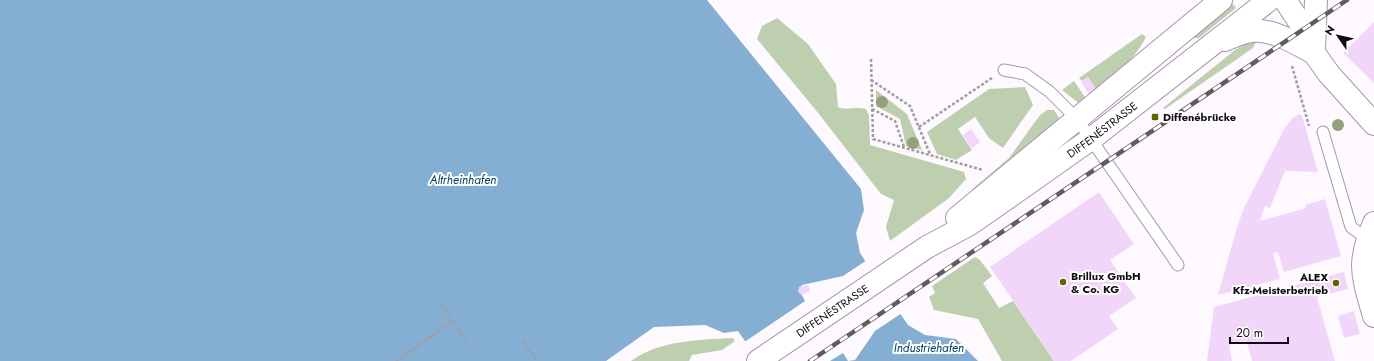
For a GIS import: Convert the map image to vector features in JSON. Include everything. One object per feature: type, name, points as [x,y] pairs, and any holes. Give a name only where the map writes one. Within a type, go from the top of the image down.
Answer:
[{"type":"main road","name":"DIFFENÉSTRASSE","points":[[927,247],[962,213],[1221,0]]},
{"type":"main road","name":"DIFFENÉSTRASSE","points":[[758,361],[927,247],[970,224],[1091,139],[1269,0]]},
{"type":"main road","points":[[1314,53],[1316,0]]},
{"type":"main road","points":[[1288,3],[1304,29],[1314,53],[1329,74],[1374,124]]},
{"type":"main road","points":[[1207,47],[1247,32],[1268,33],[1289,39],[1314,53]]},
{"type":"main road","points":[[1145,64],[1143,85],[1149,94]]},
{"type":"main road","points":[[1371,231],[1363,256],[1362,273],[1374,316]]},
{"type":"lane","points":[[1004,70],[1025,74],[1050,92],[1077,119],[1178,265]]},
{"type":"lane","points":[[1323,132],[1351,228],[1371,231]]},
{"type":"path","points":[[871,59],[873,139],[984,170]]},
{"type":"path","points":[[1291,62],[1311,133]]},
{"type":"path","points":[[919,127],[1004,70]]},
{"type":"path","points":[[871,80],[910,106],[930,155]]},
{"type":"path","points":[[872,109],[895,121],[904,148]]},
{"type":"path","points":[[441,304],[467,341]]},
{"type":"path","points":[[396,361],[453,321]]},
{"type":"path","points":[[523,341],[537,361]]},
{"type":"green space","points":[[1233,4],[1236,8],[1199,38],[1194,38],[1193,35]]},
{"type":"green space","points":[[777,18],[808,44],[836,84],[838,107],[844,109],[866,109],[869,115],[870,145],[964,172],[966,179],[949,198],[890,241],[886,227],[894,200],[881,194],[819,114],[757,39],[762,26]]},
{"type":"green space","points":[[1142,34],[1146,37],[1142,45],[1124,66],[1097,91],[1088,77],[1082,81],[1079,78]]},
{"type":"green space","points":[[1257,40],[1253,48],[1165,109],[1163,108],[1235,50],[1249,42]]},
{"type":"green space","points":[[1074,81],[1087,100],[1081,105],[1062,90]]},
{"type":"green space","points":[[1025,87],[1033,105],[1003,148],[989,138],[975,117],[958,129],[972,150],[956,160],[937,154],[927,132],[989,89]]},
{"type":"green space","points":[[876,90],[907,114],[922,150],[906,146],[900,119],[876,106]]},
{"type":"green space","points":[[1047,110],[1054,110],[1061,121],[966,197],[975,187],[1009,158],[1040,115]]},
{"type":"green space","points":[[975,257],[980,260],[992,276],[983,283],[999,308],[1013,301],[1054,361],[1002,361],[978,319],[934,310],[929,297],[935,293],[932,286]]},
{"type":"green space","points":[[733,338],[735,341],[722,350],[692,355],[689,361],[631,361],[654,349],[680,342]]},
{"type":"water","name":"Altrheinhafen","points":[[0,0],[707,0],[861,189],[864,210],[856,233],[860,253],[908,325],[925,335],[956,339],[978,361],[759,361],[738,331],[724,333],[705,325],[654,327],[606,361],[0,361]]},
{"type":"pier","points":[[867,260],[902,313],[875,331],[855,360],[848,361],[843,353],[830,361],[756,361],[743,343],[805,301],[799,290],[802,285],[843,276]]},
{"type":"building","points":[[1374,22],[1374,83],[1343,53]]},
{"type":"building","points":[[1088,77],[1096,89],[1089,94],[1081,82]]},
{"type":"building","points":[[1300,114],[1302,116],[1318,172],[1285,171],[1270,208],[1265,206],[1260,221],[1306,208],[1305,205],[1325,199],[1341,256],[1284,272],[1278,252],[1273,253],[1280,279],[1218,295],[1237,227],[1244,208],[1283,131],[1292,118]]},
{"type":"building","points":[[971,129],[980,142],[972,148],[963,135]]},
{"type":"building","name":"Brillux GmbH & Co. KG","points":[[1099,192],[1134,244],[1110,260],[1136,298],[1109,316],[1118,329],[1071,361],[1054,361],[990,267]]},
{"type":"building","points":[[1344,272],[1348,289],[1317,297],[1335,361],[1252,361],[1246,340],[1229,345],[1232,361],[1207,361],[1214,307]]},
{"type":"building","points":[[808,285],[810,291],[802,295],[798,292],[799,287]]},
{"type":"building","points":[[1354,311],[1360,334],[1344,338],[1338,316]]},
{"type":"railway","points":[[810,361],[1347,0]]},
{"type":"place","name":"Diffenébrücke","points":[[1155,117]]},
{"type":"place","name":"Brillux GmbH & Co. KG","points":[[1063,282]]},
{"type":"place","name":"ALEX Kfz-Meisterbetrieb","points":[[1336,283]]},
{"type":"water label","name":"Industriehafen","points":[[929,348]]}]
